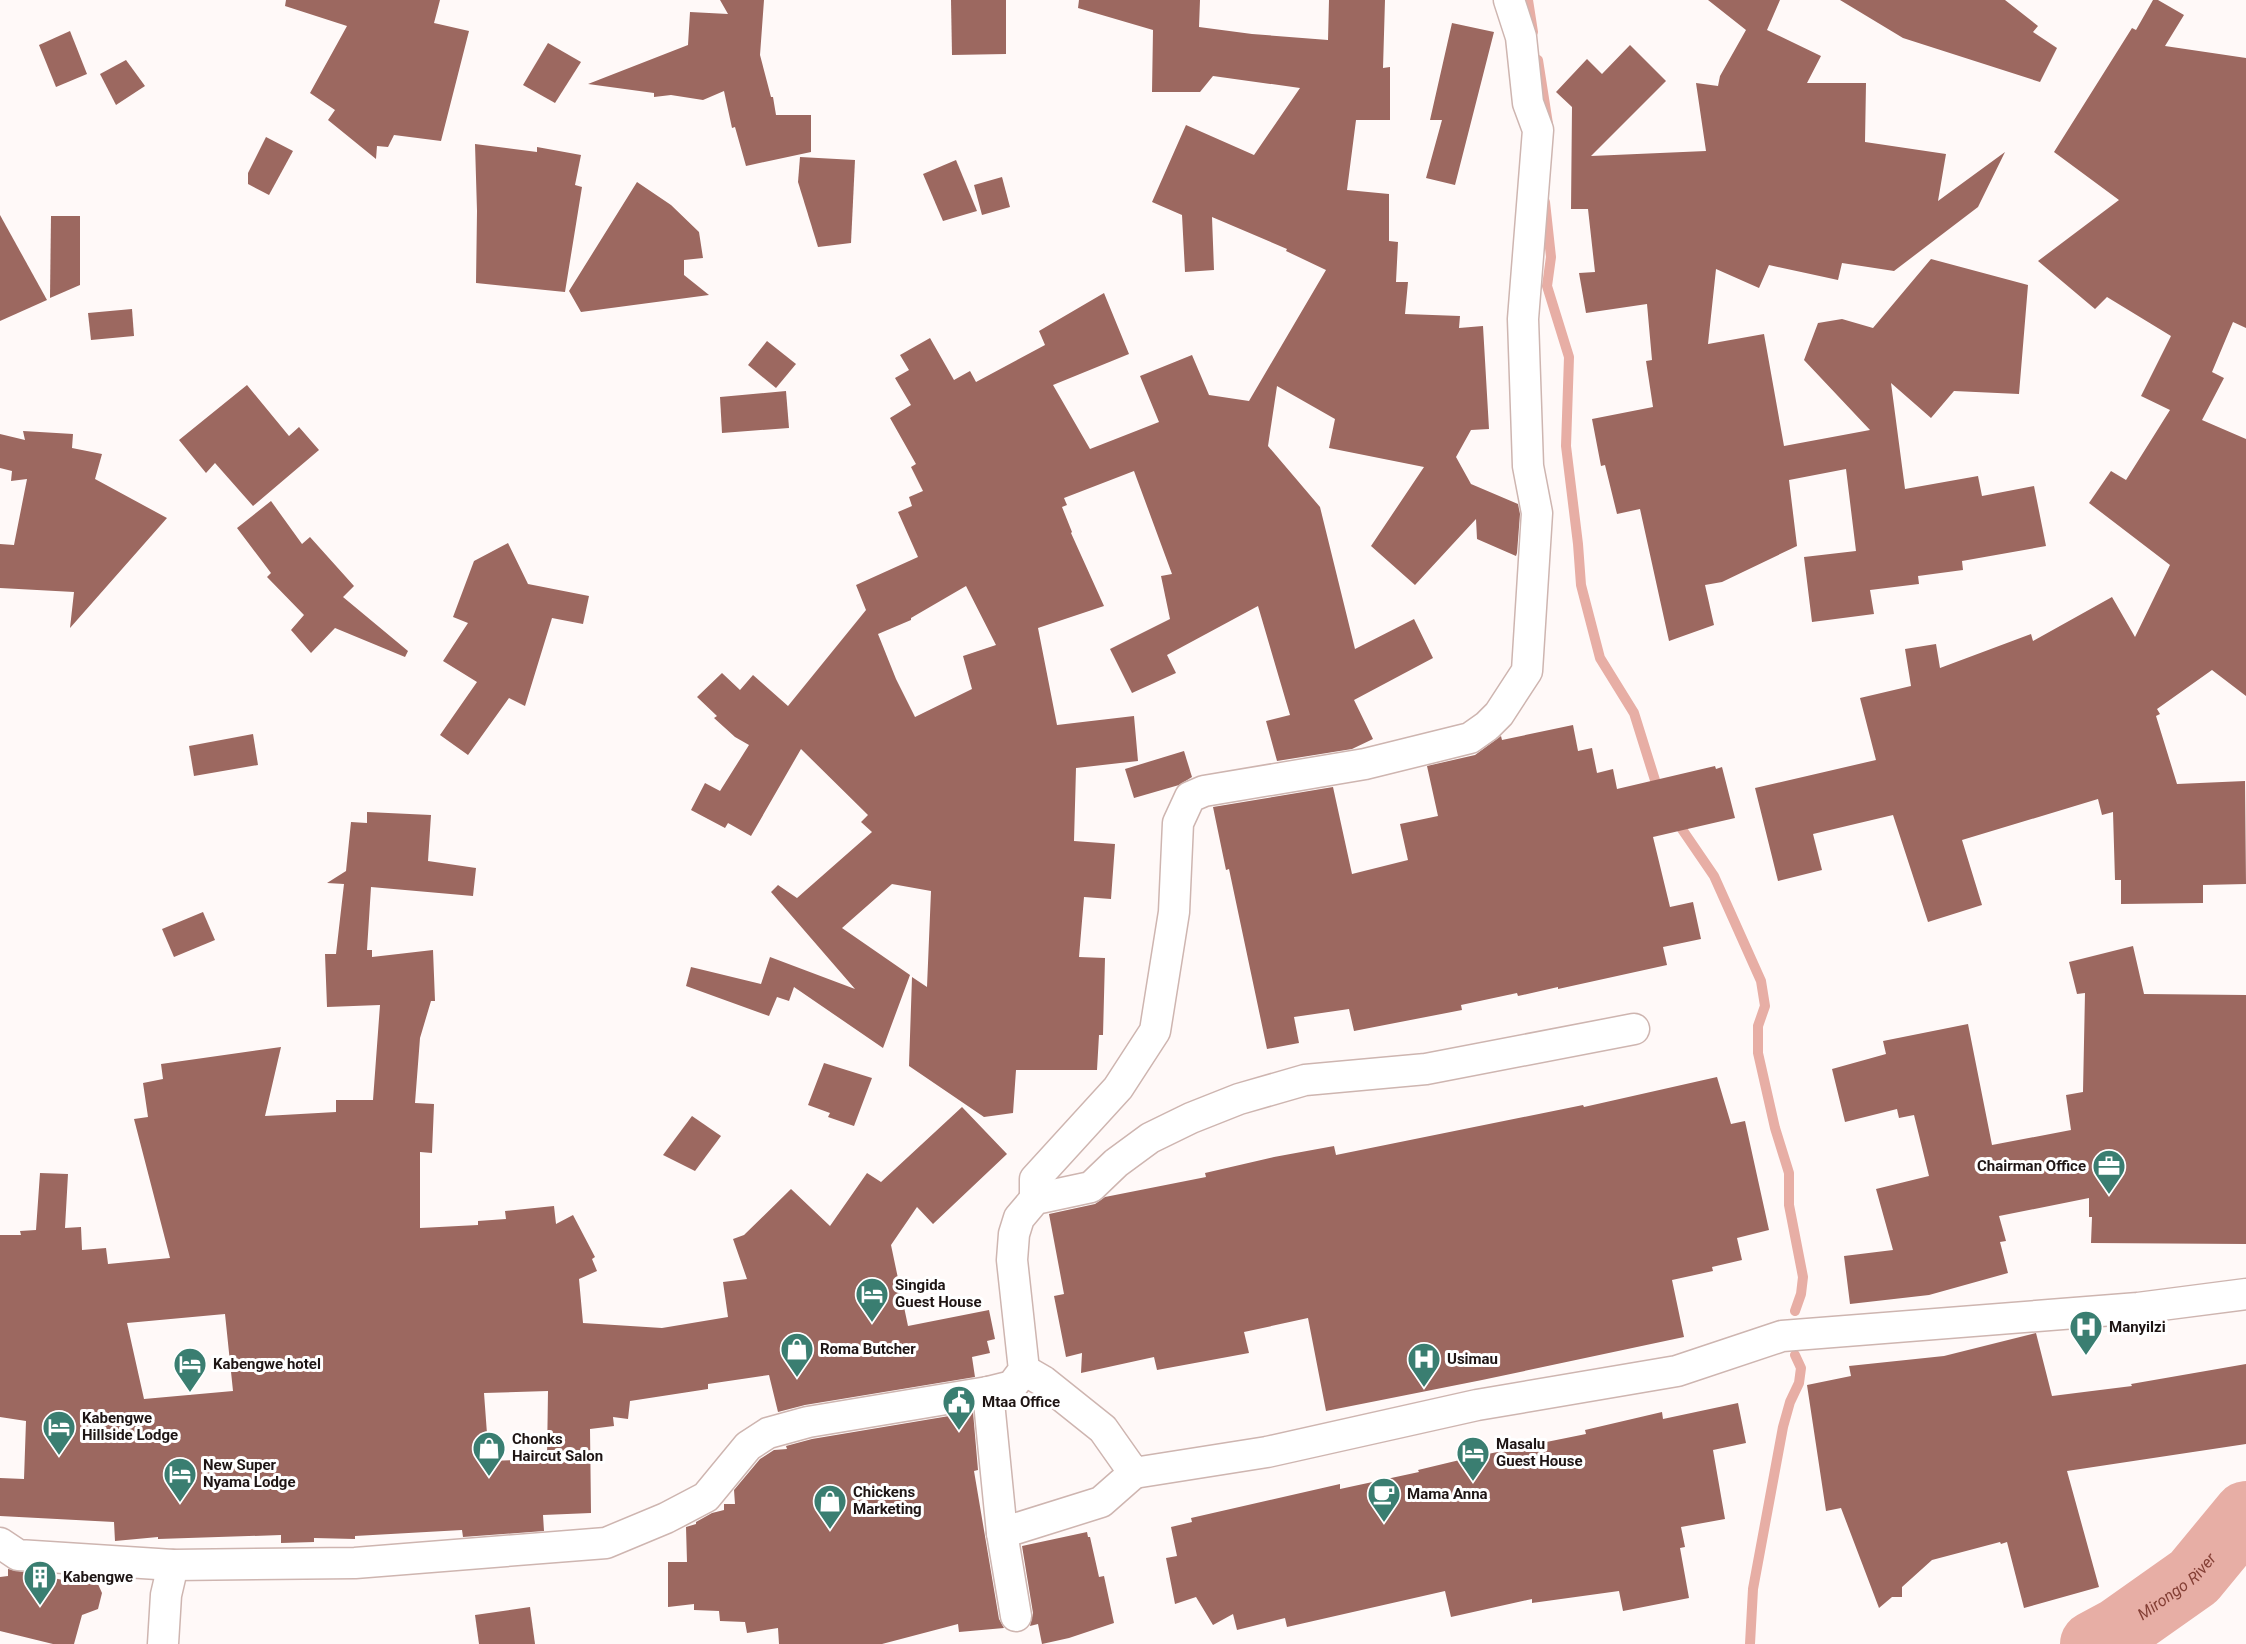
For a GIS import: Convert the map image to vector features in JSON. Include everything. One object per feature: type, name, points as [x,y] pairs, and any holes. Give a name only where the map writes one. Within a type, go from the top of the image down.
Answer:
[{"type":"street","points":[[1035,1199],[1035,1179],[1118,1088],[1155,1031],[1174,912],[1179,823],[1190,797],[1204,791],[1365,764],[1470,738],[1499,714],[1527,671],[1537,513],[1528,466],[1523,319],[1538,130],[1528,103],[1521,37],[1509,0]]},
{"type":"street","points":[[0,1543],[18,1555],[172,1565],[355,1563],[606,1543],[666,1518],[706,1497],[748,1446],[768,1433],[808,1422],[1012,1386],[1024,1370],[1012,1260],[1014,1234],[1019,1218],[1035,1199],[1090,1187],[1116,1163],[1150,1138],[1191,1118],[1239,1099],[1305,1080],[1426,1069],[1634,1029]]},
{"type":"street","points":[[1002,1533],[1101,1502],[1134,1473],[1267,1452],[1477,1405],[1677,1371],[1782,1336],[2138,1308],[2246,1294]]},
{"type":"street","points":[[1024,1370],[1043,1381],[1103,1430],[1134,1473]]},
{"type":"street","points":[[988,1392],[1002,1533],[1016,1616]]},
{"type":"street","points":[[163,1644],[166,1595],[172,1565]]},
{"type":"building","points":[[286,0],[440,0],[434,23],[469,31],[441,141],[394,135],[388,147],[377,146],[376,159],[328,120],[335,110],[310,93],[347,26],[285,6]]},
{"type":"building","points":[[720,0],[764,0],[760,55],[776,115],[811,115],[811,152],[746,166],[735,127],[732,128],[724,91],[703,100],[671,95],[654,97],[654,93],[588,84],[688,45],[690,12],[728,14]]},
{"type":"building","points":[[951,0],[1006,0],[1006,54],[952,55]]},
{"type":"building","points":[[1079,0],[1200,0],[1199,27],[1328,40],[1329,0],[1385,0],[1383,68],[1390,67],[1390,120],[1356,120],[1347,190],[1389,194],[1389,241],[1398,242],[1396,282],[1408,282],[1405,314],[1460,316],[1459,328],[1483,326],[1489,429],[1471,430],[1456,457],[1471,484],[1518,504],[1520,514],[1517,553],[1516,556],[1477,539],[1476,519],[1415,585],[1371,546],[1424,467],[1329,448],[1335,419],[1277,386],[1268,446],[1320,507],[1355,649],[1414,619],[1433,658],[1354,700],[1373,739],[1352,749],[1277,761],[1266,721],[1290,715],[1258,606],[1167,655],[1176,673],[1132,693],[1110,649],[1170,619],[1161,576],[1172,574],[1134,471],[1064,498],[1067,505],[1062,507],[1071,533],[1104,606],[1038,628],[1057,725],[1134,716],[1138,761],[1076,768],[1074,841],[1115,844],[1111,899],[1084,897],[1079,957],[1105,958],[1103,1035],[1099,1035],[1097,1070],[1016,1070],[1013,1113],[984,1117],[909,1066],[912,977],[927,987],[931,891],[892,884],[842,928],[910,975],[883,1048],[794,987],[789,1001],[777,997],[769,1016],[686,986],[691,967],[761,984],[770,957],[855,989],[771,892],[778,885],[797,898],[872,832],[861,822],[868,815],[801,749],[751,836],[728,823],[725,828],[691,810],[705,783],[720,791],[749,745],[735,737],[714,718],[717,716],[697,697],[722,673],[740,690],[753,675],[788,706],[866,610],[856,585],[918,557],[898,512],[912,506],[909,497],[923,491],[911,467],[916,464],[890,418],[911,405],[895,378],[909,370],[900,355],[930,338],[954,380],[970,371],[976,382],[1045,345],[1039,331],[1104,293],[1129,354],[1053,385],[1090,449],[1159,422],[1140,376],[1192,355],[1209,395],[1249,401],[1326,270],[1286,251],[1287,249],[1212,217],[1214,270],[1185,272],[1182,215],[1152,202],[1186,125],[1254,155],[1300,88],[1213,76],[1200,92],[1152,92],[1153,30],[1078,8]],"holes":[[[966,586],[996,645],[963,656],[972,689],[915,717],[896,679],[878,634],[911,620]]]},
{"type":"building","points":[[1708,0],[1780,0],[1767,30],[1821,56],[1807,83],[1866,83],[1865,142],[1946,154],[1938,201],[2005,152],[1978,207],[1894,271],[1842,263],[1838,280],[1769,265],[1759,288],[1716,269],[1708,344],[1764,334],[1784,446],[1870,430],[1804,360],[1818,323],[1842,319],[1873,328],[1931,259],[2028,285],[2019,394],[1954,391],[1931,418],[1891,383],[1905,489],[1978,476],[1982,496],[2034,486],[2046,546],[1962,561],[1963,570],[1918,576],[1919,584],[1870,590],[1874,614],[1812,622],[1804,557],[1856,551],[1846,469],[1789,480],[1797,546],[1722,582],[1705,585],[1714,625],[1669,641],[1640,509],[1617,514],[1605,465],[1601,466],[1592,419],[1653,407],[1646,361],[1652,360],[1647,304],[1586,313],[1579,273],[1595,272],[1588,209],[1571,209],[1572,107],[1556,92],[1587,59],[1602,74],[1630,45],[1666,81],[1591,156],[1706,151],[1696,83],[1718,86],[1720,76],[1746,30]]},
{"type":"building","points":[[1840,0],[2005,0],[2038,26],[2033,32],[2057,48],[2040,82],[1903,38]]},
{"type":"building","points":[[2153,0],[2158,0],[2184,15],[2165,46],[2246,58],[2246,328],[2233,322],[2212,372],[2224,378],[2202,420],[2246,439],[2246,696],[2212,670],[2157,709],[2160,714],[2156,716],[2177,784],[2245,781],[2246,884],[2203,885],[2203,903],[2121,904],[2121,880],[2115,880],[2113,812],[2102,815],[2098,799],[1962,840],[1982,905],[1928,922],[1893,815],[1813,834],[1822,870],[1778,881],[1755,788],[1876,760],[1860,698],[1911,686],[1905,649],[1936,644],[1940,668],[2031,634],[2033,641],[2112,597],[2135,637],[2170,565],[2089,503],[2111,471],[2126,480],[2170,410],[2141,396],[2171,336],[2107,297],[2095,309],[2038,261],[2119,200],[2054,152],[2132,28],[2136,30]]},
{"type":"building","points":[[1452,23],[1494,32],[1455,185],[1426,178],[1442,120],[1430,120]]},
{"type":"building","points":[[70,31],[87,74],[56,87],[39,45]]},
{"type":"building","points":[[548,43],[581,62],[555,103],[523,85]]},
{"type":"building","points":[[126,60],[145,86],[116,105],[100,74]]},
{"type":"building","points":[[266,137],[293,151],[269,195],[248,184],[248,173]]},
{"type":"building","points":[[475,144],[537,152],[537,147],[581,155],[575,185],[582,187],[565,292],[476,283]]},
{"type":"building","points":[[800,157],[855,160],[851,243],[818,247],[798,182]]},
{"type":"building","points":[[956,160],[977,211],[943,221],[923,174]]},
{"type":"building","points":[[1002,177],[1010,207],[982,215],[974,185]]},
{"type":"building","points":[[637,182],[671,205],[699,232],[703,258],[684,260],[684,275],[709,295],[581,312],[569,291]]},
{"type":"building","points":[[0,215],[47,300],[0,321]]},
{"type":"building","points":[[51,216],[80,216],[80,285],[50,298]]},
{"type":"building","points":[[132,309],[134,336],[91,340],[88,313]]},
{"type":"building","points":[[767,341],[796,364],[776,388],[748,365]]},
{"type":"building","points":[[247,385],[289,436],[299,427],[319,450],[253,506],[215,463],[206,473],[179,440]]},
{"type":"building","points":[[786,391],[789,428],[722,433],[720,397]]},
{"type":"building","points":[[23,431],[73,434],[72,448],[102,454],[95,479],[167,518],[70,628],[74,592],[0,588],[0,544],[14,545],[27,479],[11,481],[12,471],[0,468],[0,434],[25,440]]},
{"type":"building","points":[[271,501],[302,544],[310,537],[354,586],[343,597],[408,651],[405,657],[335,628],[311,653],[291,630],[304,615],[267,577],[271,573],[237,528]]},
{"type":"building","points":[[508,543],[528,584],[589,596],[583,624],[552,618],[525,706],[509,698],[468,755],[440,735],[477,682],[443,661],[468,623],[453,617],[474,561]]},
{"type":"building","points":[[1573,725],[1578,751],[1592,748],[1597,773],[1613,769],[1617,789],[1715,766],[1716,769],[1722,767],[1735,818],[1653,837],[1670,907],[1693,902],[1701,939],[1663,947],[1667,965],[1558,989],[1558,987],[1518,996],[1517,993],[1461,1005],[1462,1010],[1354,1031],[1349,1009],[1294,1017],[1299,1043],[1267,1049],[1229,869],[1226,870],[1213,807],[1333,787],[1352,874],[1408,860],[1400,824],[1438,816],[1427,766],[1475,755],[1501,736],[1502,740]]},
{"type":"building","points":[[253,734],[258,765],[194,776],[189,746]]},
{"type":"building","points":[[1184,751],[1192,777],[1179,785],[1134,798],[1125,769]]},
{"type":"building","points":[[367,812],[431,815],[428,861],[476,868],[473,896],[371,887],[367,950],[372,950],[372,957],[433,950],[435,1001],[431,1001],[420,1038],[415,1103],[434,1104],[432,1153],[420,1152],[420,1228],[478,1225],[478,1221],[506,1219],[505,1211],[554,1206],[556,1224],[573,1215],[595,1257],[592,1259],[597,1271],[579,1279],[583,1323],[662,1328],[728,1317],[723,1282],[747,1279],[733,1239],[744,1235],[791,1189],[830,1226],[867,1173],[881,1182],[962,1107],[1007,1154],[933,1224],[917,1207],[891,1245],[908,1326],[989,1310],[995,1339],[987,1341],[990,1353],[972,1357],[975,1377],[805,1405],[778,1412],[769,1375],[708,1384],[708,1389],[630,1401],[628,1419],[613,1417],[614,1426],[590,1429],[591,1513],[543,1515],[544,1531],[463,1537],[462,1530],[355,1536],[355,1539],[314,1538],[314,1542],[281,1543],[281,1535],[158,1539],[158,1537],[115,1541],[114,1522],[0,1516],[0,1478],[24,1479],[26,1421],[0,1417],[0,1235],[21,1235],[20,1231],[36,1230],[40,1173],[68,1174],[65,1228],[81,1227],[82,1250],[106,1248],[108,1264],[170,1258],[134,1119],[148,1117],[143,1083],[163,1079],[161,1064],[281,1047],[265,1116],[336,1112],[336,1100],[373,1100],[380,1005],[327,1007],[325,954],[336,954],[344,884],[327,883],[346,871],[351,822],[367,823]],"holes":[[[225,1314],[233,1391],[144,1399],[127,1323]],[[548,1391],[547,1459],[489,1461],[484,1393]]]},
{"type":"building","points":[[203,912],[215,940],[174,957],[162,929]]},
{"type":"building","points":[[2133,946],[2144,994],[2246,995],[2246,1244],[2091,1243],[2092,1217],[2089,1217],[2089,1198],[1999,1216],[2006,1241],[2000,1242],[2008,1273],[1929,1295],[1850,1304],[1844,1256],[1893,1250],[1876,1189],[1929,1176],[1914,1115],[1899,1118],[1897,1109],[1845,1122],[1832,1069],[1886,1054],[1883,1041],[1968,1024],[1992,1145],[2071,1130],[2066,1095],[2083,1092],[2085,993],[2077,994],[2069,962]]},
{"type":"building","points":[[824,1063],[872,1078],[854,1126],[828,1117],[830,1113],[808,1105]]},
{"type":"building","points":[[1717,1077],[1731,1124],[1745,1121],[1769,1230],[1737,1238],[1742,1260],[1712,1267],[1713,1271],[1672,1280],[1684,1337],[1326,1411],[1308,1318],[1244,1332],[1249,1353],[1157,1370],[1154,1357],[1081,1373],[1082,1353],[1066,1357],[1054,1296],[1064,1294],[1049,1214],[1095,1204],[1105,1197],[1206,1177],[1205,1173],[1274,1157],[1334,1146],[1336,1155],[1583,1105],[1584,1107]]},
{"type":"building","points":[[692,1116],[721,1136],[695,1171],[663,1155]]},
{"type":"building","points":[[2036,1333],[2052,1396],[2132,1386],[2131,1384],[2246,1364],[2246,1444],[2067,1471],[2099,1587],[2024,1608],[2007,1542],[2001,1544],[2000,1542],[1932,1560],[1902,1587],[1902,1597],[1892,1597],[1879,1608],[1841,1508],[1826,1511],[1807,1385],[1851,1376],[1849,1366],[1944,1356]]},
{"type":"building","points":[[1738,1403],[1746,1443],[1713,1450],[1725,1519],[1681,1527],[1685,1547],[1680,1548],[1689,1598],[1623,1611],[1619,1591],[1532,1603],[1532,1599],[1451,1617],[1445,1591],[1287,1627],[1285,1618],[1237,1630],[1233,1614],[1213,1625],[1196,1597],[1175,1604],[1166,1558],[1177,1556],[1171,1527],[1192,1522],[1191,1518],[1340,1484],[1340,1489],[1419,1472],[1418,1470],[1468,1458],[1586,1434],[1585,1430],[1662,1412],[1663,1419]]},
{"type":"building","points":[[973,1412],[978,1470],[974,1471],[999,1619],[1004,1628],[959,1632],[958,1624],[882,1644],[779,1644],[778,1628],[747,1633],[745,1622],[720,1621],[719,1611],[694,1610],[694,1604],[668,1607],[668,1562],[687,1562],[686,1527],[696,1524],[712,1513],[724,1510],[724,1504],[735,1504],[734,1490],[760,1459],[774,1450],[787,1449],[786,1446],[812,1439]]},
{"type":"building","points":[[1087,1532],[1099,1577],[1104,1576],[1114,1623],[1069,1638],[1042,1644],[1038,1624],[1030,1626],[1033,1613],[1022,1546]]},
{"type":"building","points":[[8,1569],[73,1582],[75,1579],[97,1582],[102,1593],[98,1609],[82,1615],[74,1644],[53,1644],[0,1631],[0,1577],[8,1576]]},
{"type":"building","points":[[530,1607],[535,1644],[479,1644],[475,1615]]},
{"type":"waterway","points":[[1528,0],[1533,32]]},
{"type":"waterway","points":[[1538,60],[1548,124]]},
{"type":"waterway","points":[[1545,202],[1551,257],[1547,286],[1569,357],[1566,446],[1581,585],[1600,658],[1634,713],[1659,793]]},
{"type":"waterway","points":[[1675,819],[1714,876],[1761,981],[1765,1006],[1758,1026],[1758,1053],[1775,1128],[1789,1173],[1789,1205],[1803,1277],[1801,1294],[1795,1311]]},
{"type":"waterway","points":[[1750,1644],[1753,1589],[1783,1427],[1790,1402],[1799,1383],[1801,1368],[1795,1355]]},
{"type":"waterway","name":"Mirongo River","points":[[2093,1644],[2119,1630],[2194,1577],[2246,1514]]},
{"type":"place","name":"Chairman Office","points":[[2109,1195]]},
{"type":"place","name":"Singida Guest House","points":[[872,1323]]},
{"type":"place","name":"Manyilzi","points":[[2086,1356]]},
{"type":"place","name":"Roma Butcher","points":[[797,1378]]},
{"type":"place","name":"Usimau","points":[[1424,1388]]},
{"type":"place","name":"Kabengwe hotel","points":[[190,1393]]},
{"type":"place","name":"Mtaa Office","points":[[959,1431]]},
{"type":"place","name":"Kabengwe Hillside Lodge","points":[[59,1456]]},
{"type":"place","name":"Chonks Haircut Salon","points":[[489,1477]]},
{"type":"place","name":"Masalu Guest House","points":[[1473,1482]]},
{"type":"place","name":"New Super Nyama Lodge","points":[[180,1503]]},
{"type":"place","name":"Mama Anna","points":[[1384,1523]]},
{"type":"place","name":"Chickens Marketing","points":[[830,1530]]},
{"type":"place","name":"Kabengwe","points":[[40,1606]]}]
